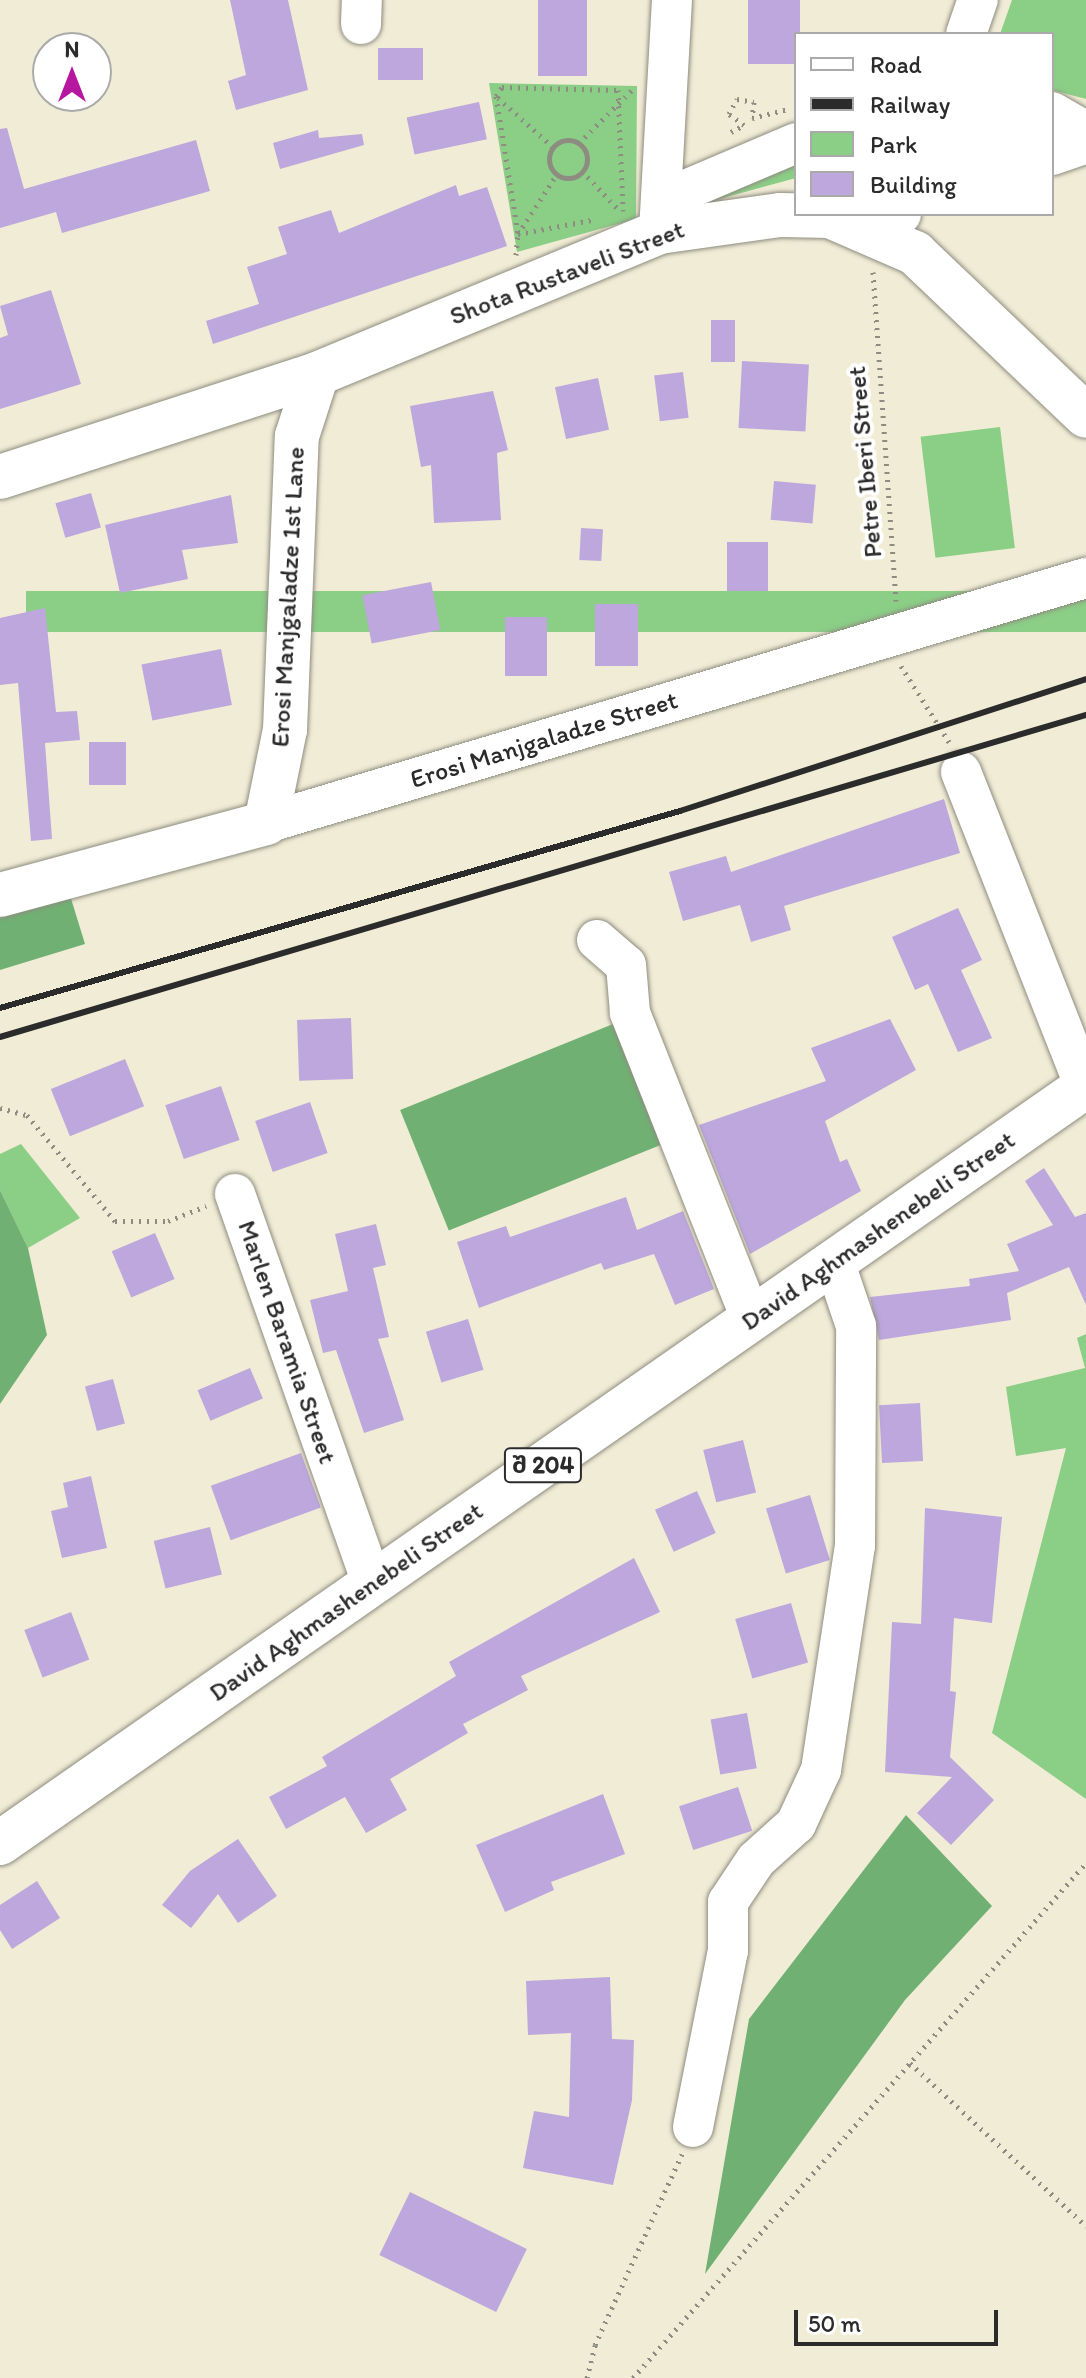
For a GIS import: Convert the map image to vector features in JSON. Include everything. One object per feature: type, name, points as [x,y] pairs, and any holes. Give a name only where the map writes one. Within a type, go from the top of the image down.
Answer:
[{"type":"main road","name":"Shota Rustaveli Street","points":[[0,477],[317,374],[642,218],[794,215]]},
{"type":"main road","name":"Shota Rustaveli Street","points":[[830,216],[890,223],[958,294],[1086,416]]},
{"type":"main road","name":"Erosi Manjgaladze 1st Lane","points":[[266,823],[285,730],[297,436],[317,374]]},
{"type":"main road","name":"Erosi Manjgaladze Street","points":[[0,895],[266,823]]},
{"type":"main road","name":"David Aghmashenebeli Street","points":[[0,1843],[1086,1086]]},
{"type":"street","points":[[642,218],[672,0]]},
{"type":"street","points":[[967,32],[978,0]]},
{"type":"street","points":[[1054,113],[1086,132]]},
{"type":"street","points":[[1054,154],[1086,143]]},
{"type":"street","points":[[642,218],[794,144]]},
{"type":"street","name":"Erosi Manjgaladze Street","points":[[266,823],[1086,578]]},
{"type":"street","points":[[961,772],[1086,1086]]},
{"type":"street","points":[[597,940],[626,965],[630,1013],[751,1319]]},
{"type":"street","name":"Marlen Baramia Street","points":[[235,1194],[372,1584]]},
{"type":"street","points":[[693,2127],[728,1951],[728,1902],[756,1860],[796,1824],[821,1770],[855,1546],[856,1326],[834,1261]]},
{"type":"path","points":[[515,264],[518,234],[496,96],[502,87],[622,94],[644,87]]},
{"type":"path","points":[[622,94],[642,218]]},
{"type":"path","points":[[553,147],[579,143],[622,94]]},
{"type":"path","points":[[496,96],[553,147]]},
{"type":"path","points":[[726,135],[744,125],[729,114],[737,99],[754,102],[752,118],[794,109]]},
{"type":"path","points":[[579,143],[587,160],[582,171]]},
{"type":"path","points":[[553,147],[549,158],[557,174]]},
{"type":"path","points":[[557,174],[582,171],[642,218]]},
{"type":"path","points":[[518,234],[557,174]]},
{"type":"path","points":[[518,234],[642,218]]},
{"type":"path","name":"Petre Iberi Street","points":[[871,287],[897,635]]},
{"type":"path","points":[[897,635],[961,772]]},
{"type":"path","name":"Marlen Baramia Street","points":[[0,1108],[27,1115],[115,1221],[168,1221],[235,1194]]},
{"type":"path","points":[[633,2378],[1086,1863]]},
{"type":"path","points":[[910,2063],[1086,2226]]},
{"type":"path","points":[[587,2378],[595,2345],[693,2127]]},
{"type":"green space","points":[[1012,0],[1086,0],[1086,99],[1054,91],[1054,32],[1001,32]]},
{"type":"green space","points":[[489,83],[637,86],[636,219],[517,252]]},
{"type":"green space","points":[[794,159],[794,179],[708,202],[705,196]]},
{"type":"green space","points":[[1000,427],[1015,548],[935,558],[921,437]]},
{"type":"green space","points":[[26,591],[1086,591],[1086,632],[26,632]]},
{"type":"green space","points":[[69,892],[85,944],[0,970],[0,911]]},
{"type":"green space","points":[[618,1022],[667,1143],[449,1231],[400,1110]]},
{"type":"green space","points":[[21,1144],[80,1218],[28,1248],[0,1190],[0,1154]]},
{"type":"green space","points":[[0,1190],[28,1248],[47,1335],[0,1404]]},
{"type":"green space","points":[[1086,1334],[1086,1799],[992,1733],[1066,1448],[1016,1456],[1006,1387],[1085,1368],[1077,1338]]},
{"type":"green space","points":[[906,1815],[992,1906],[905,2000],[705,2274],[749,2019]]},
{"type":"building","points":[[230,0],[288,0],[308,90],[236,110],[228,81],[246,75]]},
{"type":"building","points":[[538,0],[587,0],[587,76],[538,76]]},
{"type":"building","points":[[748,0],[800,0],[800,32],[794,32],[794,64],[748,64]]},
{"type":"building","points":[[378,48],[423,48],[423,80],[378,80]]},
{"type":"building","points":[[479,102],[487,139],[415,155],[407,117]]},
{"type":"building","points":[[7,128],[24,189],[196,140],[210,191],[62,233],[56,212],[0,228],[0,129]]},
{"type":"building","points":[[318,130],[319,138],[362,134],[364,145],[280,169],[273,143]]},
{"type":"building","points":[[456,185],[459,196],[487,187],[507,246],[213,344],[206,321],[259,304],[247,267],[287,254],[278,227],[331,210],[339,233]]},
{"type":"building","points":[[51,290],[81,384],[0,409],[0,338],[8,335],[0,306]]},
{"type":"building","points":[[711,320],[735,320],[735,362],[711,362]]},
{"type":"building","points":[[742,361],[809,365],[805,431],[738,428]]},
{"type":"building","points":[[683,372],[689,418],[660,421],[654,376]]},
{"type":"building","points":[[598,378],[609,430],[566,439],[555,387]]},
{"type":"building","points":[[493,391],[508,450],[497,453],[501,520],[434,523],[431,465],[421,467],[410,406]]},
{"type":"building","points":[[774,481],[816,485],[812,524],[771,520]]},
{"type":"building","points":[[91,493],[101,528],[65,538],[55,503]]},
{"type":"building","points":[[231,495],[238,543],[182,550],[188,579],[120,593],[105,525]]},
{"type":"building","points":[[581,528],[603,529],[601,561],[579,560]]},
{"type":"building","points":[[727,542],[768,542],[768,591],[727,591]]},
{"type":"building","points":[[431,582],[440,630],[372,643],[362,595]]},
{"type":"building","points":[[595,604],[638,604],[638,666],[595,666]]},
{"type":"building","points":[[45,608],[56,712],[77,711],[80,740],[45,743],[52,839],[31,841],[18,683],[0,685],[0,618]]},
{"type":"building","points":[[505,617],[547,617],[547,676],[505,676]]},
{"type":"building","points":[[221,649],[232,705],[152,720],[141,664]]},
{"type":"building","points":[[89,742],[126,742],[126,785],[89,785]]},
{"type":"building","points":[[944,799],[960,853],[784,906],[791,930],[751,942],[740,905],[683,921],[669,872],[726,856],[731,872]]},
{"type":"building","points":[[958,908],[982,960],[961,970],[992,1038],[958,1052],[928,984],[915,990],[892,937]]},
{"type":"building","points":[[351,1018],[353,1079],[299,1081],[297,1020]]},
{"type":"building","points":[[890,1019],[916,1070],[825,1121],[840,1162],[847,1159],[861,1191],[750,1254],[699,1125],[826,1081],[811,1048]]},
{"type":"building","points":[[125,1059],[144,1106],[70,1136],[51,1089]]},
{"type":"building","points":[[221,1086],[240,1140],[184,1159],[165,1105]]},
{"type":"building","points":[[310,1102],[328,1153],[273,1172],[255,1121]]},
{"type":"building","points":[[1044,1168],[1075,1217],[1086,1213],[1086,1305],[1069,1267],[1007,1293],[1011,1320],[879,1340],[870,1297],[970,1286],[969,1279],[1019,1271],[1007,1244],[1053,1225],[1025,1181]]},
{"type":"building","points":[[626,1197],[637,1230],[683,1211],[714,1289],[675,1305],[654,1254],[604,1270],[601,1263],[479,1308],[457,1242],[506,1226],[510,1237]]},
{"type":"building","points":[[376,1224],[386,1265],[373,1268],[389,1337],[378,1339],[404,1420],[364,1433],[336,1350],[323,1353],[310,1300],[348,1291],[335,1234]]},
{"type":"building","points":[[155,1233],[175,1279],[131,1297],[112,1251]]},
{"type":"building","points":[[468,1319],[483,1370],[441,1383],[426,1332]]},
{"type":"building","points":[[250,1368],[263,1398],[210,1421],[198,1390]]},
{"type":"building","points":[[113,1379],[125,1423],[97,1431],[85,1387]]},
{"type":"building","points":[[920,1403],[923,1461],[882,1463],[879,1405]]},
{"type":"building","points":[[743,1440],[756,1492],[716,1502],[703,1450]]},
{"type":"building","points":[[301,1453],[321,1508],[231,1540],[211,1486]]},
{"type":"building","points":[[91,1476],[107,1548],[62,1558],[51,1511],[68,1507],[63,1483]]},
{"type":"building","points":[[697,1491],[716,1533],[674,1552],[655,1510]]},
{"type":"building","points":[[810,1495],[830,1560],[786,1573],[766,1508]]},
{"type":"building","points":[[925,1508],[1002,1517],[992,1623],[954,1618],[950,1691],[956,1692],[950,1757],[994,1800],[951,1845],[917,1813],[952,1777],[885,1772],[892,1622],[921,1624]]},
{"type":"building","points":[[210,1527],[222,1575],[166,1589],[154,1541]]},
{"type":"building","points":[[634,1558],[660,1612],[521,1676],[528,1690],[463,1724],[468,1733],[390,1779],[407,1810],[366,1833],[345,1797],[286,1829],[269,1797],[327,1766],[322,1757],[456,1676],[449,1662]]},
{"type":"building","points":[[791,1603],[808,1663],[752,1679],[735,1619]]},
{"type":"building","points":[[71,1612],[89,1660],[43,1678],[24,1630]]},
{"type":"building","points":[[747,1713],[757,1768],[720,1775],[711,1719]]},
{"type":"building","points":[[738,1787],[752,1831],[693,1850],[679,1806]]},
{"type":"building","points":[[603,1794],[625,1854],[551,1882],[554,1890],[505,1912],[476,1845]]},
{"type":"building","points":[[238,1839],[277,1896],[238,1923],[218,1894],[191,1928],[162,1905],[190,1871]]},
{"type":"building","points":[[37,1881],[60,1918],[12,1949],[0,1930],[0,1905]]},
{"type":"building","points":[[610,1977],[612,2039],[634,2040],[632,2100],[613,2185],[523,2168],[534,2111],[569,2117],[571,2033],[528,2035],[526,1981]]},
{"type":"building","points":[[410,2192],[527,2249],[496,2312],[379,2255]]},
{"type":"railway","points":[[0,1008],[680,811],[1086,679]]},
{"type":"railway","points":[[0,1037],[1086,715]]}]
